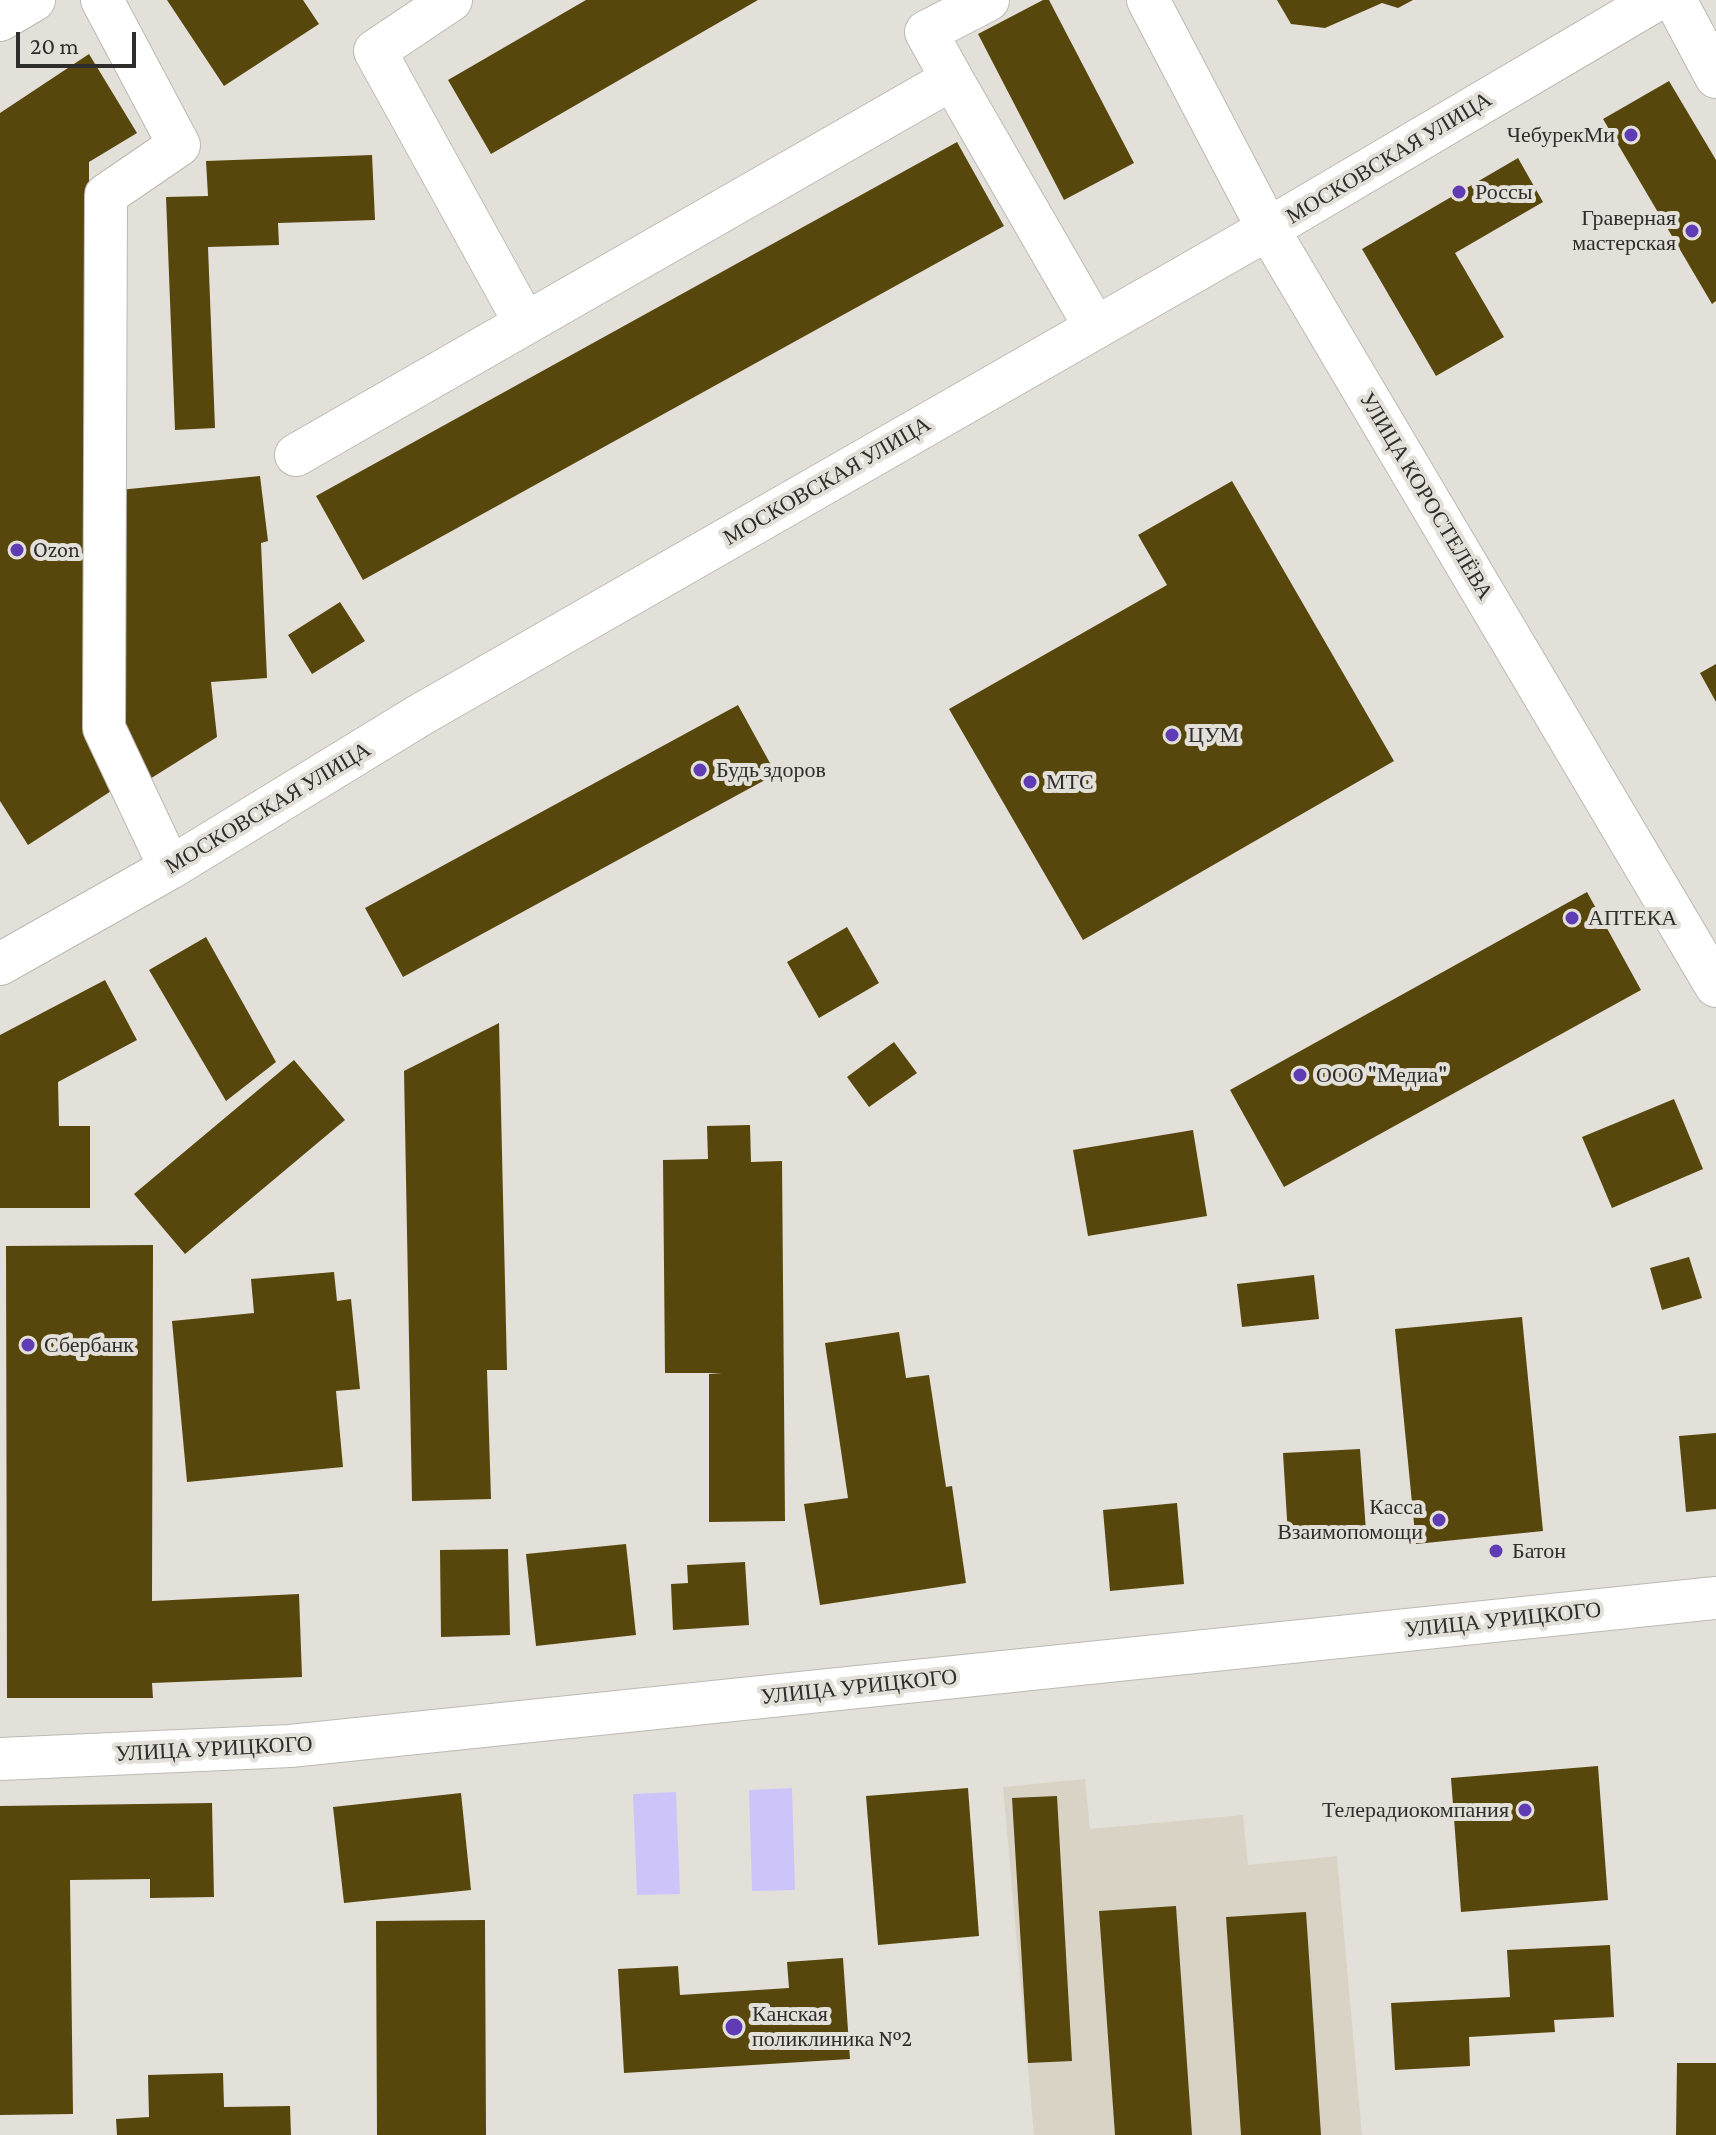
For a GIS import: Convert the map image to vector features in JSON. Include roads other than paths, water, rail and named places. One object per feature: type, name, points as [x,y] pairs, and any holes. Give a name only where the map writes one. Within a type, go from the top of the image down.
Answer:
[{"type":"street","points":[[0,20],[34,0]]},
{"type":"street","points":[[102,0],[179,145],[106,195],[104,728],[170,868]]},
{"type":"street","points":[[451,0],[375,51],[525,323]]},
{"type":"street","points":[[988,0],[926,32],[1095,327]]},
{"type":"street","name":"УЛИЦА КОРОСТЕЛЁВА","points":[[1148,0],[1268,229],[1716,986]]},
{"type":"street","name":"МОСКОВСКАЯ УЛИЦА","points":[[0,964],[170,868],[420,715],[1268,229],[1656,0]]},
{"type":"street","points":[[1675,0],[1716,77]]},
{"type":"street","points":[[296,455],[952,79]]},
{"type":"street","name":"УЛИЦА УРИЦКОГО","points":[[0,1759],[290,1746],[1716,1598]]},
{"type":"place","name":"ЧебурекМи","points":[[1631,135]]},
{"type":"place","name":"Россы","points":[[1459,192]]},
{"type":"place","name":"Граверная мастерская","points":[[1692,231]]},
{"type":"place","name":"Ozon","points":[[17,550]]},
{"type":"place","name":"ЦУМ","points":[[1172,735]]},
{"type":"place","name":"Будь здоров","points":[[700,770]]},
{"type":"place","name":"МТС","points":[[1030,782]]},
{"type":"place","name":"АПТЕКА","points":[[1572,918]]},
{"type":"place","name":"ООО \"Медиа\"","points":[[1300,1075]]},
{"type":"place","name":"Сбербанк","points":[[28,1345]]},
{"type":"place","name":"Касса Взаимопомощи","points":[[1439,1520]]},
{"type":"place","name":"Батон","points":[[1496,1551]]},
{"type":"place","name":"Телерадиокомпания","points":[[1525,1810]]},
{"type":"place","name":"Канская поликлиника №2","points":[[734,2027]]}]
